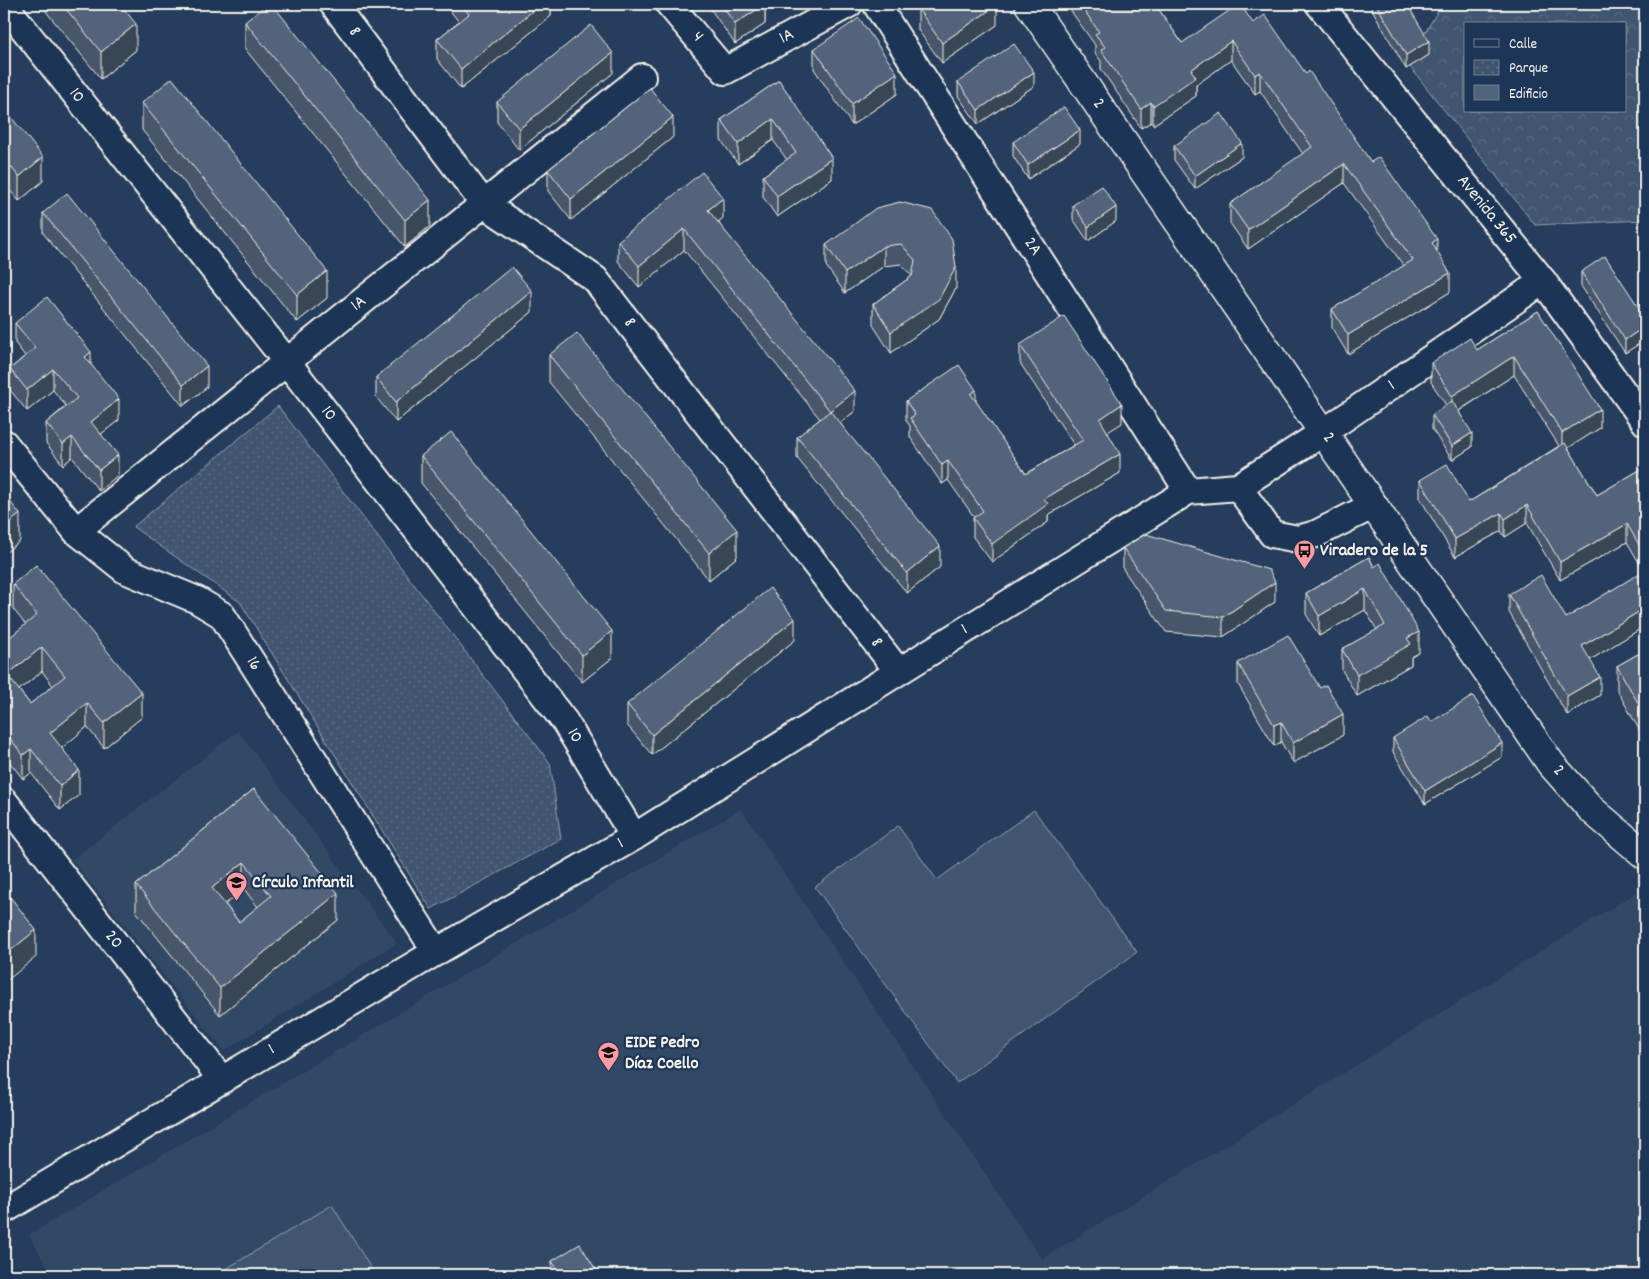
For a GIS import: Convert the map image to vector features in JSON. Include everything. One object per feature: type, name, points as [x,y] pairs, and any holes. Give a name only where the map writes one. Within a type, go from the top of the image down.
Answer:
[{"type":"street","name":"10","points":[[4,4],[288,362],[565,722],[634,836]]},
{"type":"street","name":"8","points":[[333,4],[484,204],[595,279],[898,671]]},
{"type":"street","name":"4","points":[[669,4],[725,71]]},
{"type":"street","name":"1A","points":[[725,71],[849,4]]},
{"type":"street","name":"2A","points":[[876,4],[1188,491]]},
{"type":"street","name":"2","points":[[1029,4],[1551,764],[1592,810],[1645,856]]},
{"type":"street","name":"Avenida 365","points":[[1319,4],[1543,282],[1645,422]]},
{"type":"street","name":"1A","points":[[76,531],[642,77]]},
{"type":"street","name":"1","points":[[4,1210],[634,836],[1188,491],[1238,487],[1324,432],[1543,282]]},
{"type":"street","name":"16","points":[[4,443],[76,531],[125,570],[197,600],[222,616],[436,952]]},
{"type":"street","points":[[1238,487],[1272,534],[1298,539],[1316,534],[1374,504]]},
{"type":"street","name":"20","points":[[4,801],[222,1080]]},
{"type":"shaded area","name":"Círculo Infantil","points":[[238,731],[397,943],[224,1051],[72,860]]},
{"type":"shaded area","name":"EIDE Pedro Díaz Coello","points":[[741,809],[1042,1259],[1636,893],[1645,908],[1645,1275],[52,1275],[29,1235]]},
{"type":"green space","points":[[1442,4],[1645,4],[1645,220],[1535,225],[1407,63]]},
{"type":"green space","points":[[278,406],[550,763],[561,839],[431,909],[240,602],[133,527]]},
{"type":"green space","points":[[1034,810],[1137,952],[957,1083],[815,887],[898,826],[937,880]]},
{"type":"green space","points":[[332,1205],[375,1275],[216,1275]]},
{"type":"building","points":[[62,4],[120,4],[136,24],[101,52]]},
{"type":"building","points":[[267,4],[272,4],[430,200],[405,220],[245,22]]},
{"type":"building","points":[[461,4],[541,4],[461,69],[437,39],[469,14]]},
{"type":"building","points":[[721,4],[765,4],[735,24]]},
{"type":"building","points":[[926,4],[997,5],[942,43],[918,9]]},
{"type":"building","points":[[1080,4],[1155,4],[1182,43],[1239,4],[1253,23],[1265,15],[1306,74],[1309,71],[1371,162],[1379,157],[1437,239],[1432,243],[1450,273],[1348,335],[1332,309],[1413,260],[1344,164],[1248,230],[1230,204],[1312,147],[1260,72],[1255,75],[1231,41],[1191,70],[1196,77],[1153,106],[1151,102],[1141,109],[1101,50],[1105,47],[1095,34],[1099,32]]},
{"type":"building","points":[[1376,4],[1407,4],[1429,41],[1406,55]]},
{"type":"building","points":[[859,18],[897,73],[852,104],[814,49]]},
{"type":"building","points":[[591,25],[613,53],[519,129],[497,102]]},
{"type":"building","points":[[1014,44],[1034,72],[978,110],[958,82]]},
{"type":"building","points":[[172,78],[327,271],[297,295],[142,103]]},
{"type":"building","points":[[779,80],[832,158],[777,196],[763,176],[796,153],[773,119],[738,144],[721,120]]},
{"type":"building","points":[[650,88],[673,117],[571,199],[548,170]]},
{"type":"building","points":[[1064,107],[1080,130],[1028,165],[1013,142]]},
{"type":"building","points":[[4,108],[43,157],[19,177],[4,158]]},
{"type":"building","points":[[1221,113],[1242,143],[1195,176],[1174,146]]},
{"type":"building","points":[[702,172],[723,198],[708,210],[855,391],[830,411],[684,229],[639,266],[618,241]]},
{"type":"building","points":[[1102,186],[1116,207],[1088,227],[1073,205]]},
{"type":"building","points":[[67,193],[207,366],[183,385],[43,213]]},
{"type":"building","points":[[900,202],[932,210],[952,239],[956,267],[939,299],[891,332],[873,304],[912,276],[915,260],[901,244],[884,246],[845,273],[826,245],[876,208]]},
{"type":"building","points":[[1605,256],[1645,317],[1645,326],[1625,340],[1581,272]]},
{"type":"building","points":[[512,267],[532,291],[396,402],[376,377]]},
{"type":"building","points":[[47,297],[91,352],[85,357],[119,399],[91,422],[118,455],[99,470],[72,437],[63,444],[46,423],[77,398],[53,369],[27,390],[10,369],[35,348],[15,323]]},
{"type":"building","points":[[1538,311],[1600,409],[1562,433],[1514,356],[1452,396],[1431,363],[1470,338],[1477,350]]},
{"type":"building","points":[[1064,316],[1122,404],[1100,419],[1120,454],[1044,499],[1048,504],[992,544],[973,518],[983,511],[948,461],[942,465],[910,418],[915,415],[906,401],[959,365],[976,390],[971,394],[1026,474],[1083,440],[1020,345]]},
{"type":"building","points":[[577,333],[737,530],[709,553],[549,355]]},
{"type":"building","points":[[1452,401],[1472,433],[1452,446],[1432,415]]},
{"type":"building","points":[[830,411],[940,546],[907,573],[797,437]]},
{"type":"building","points":[[451,432],[612,631],[582,655],[421,456]]},
{"type":"building","points":[[1565,443],[1597,495],[1645,467],[1645,555],[1627,524],[1560,562],[1527,505],[1505,519],[1501,513],[1455,539],[1420,480],[1447,464],[1469,502]]},
{"type":"building","points":[[4,494],[20,514],[4,527]]},
{"type":"building","points":[[1146,534],[1269,570],[1275,582],[1223,617],[1166,611],[1123,548]]},
{"type":"building","points":[[1369,557],[1374,567],[1380,563],[1419,632],[1407,638],[1411,644],[1357,675],[1342,649],[1385,625],[1365,589],[1319,616],[1306,593]]},
{"type":"building","points":[[36,565],[142,693],[104,723],[87,703],[50,733],[79,770],[60,786],[31,749],[23,755],[4,731],[4,642],[37,615],[13,584]],"holes":[[[42,647],[65,676],[30,704],[7,675]]]},
{"type":"building","points":[[1645,570],[1645,608],[1582,646],[1600,677],[1567,696],[1509,594],[1541,575],[1566,618]]},
{"type":"building","points":[[770,588],[795,619],[652,735],[627,704]]},
{"type":"building","points":[[1288,635],[1320,688],[1326,685],[1343,714],[1293,743],[1281,722],[1274,725],[1238,663]]},
{"type":"building","points":[[1645,650],[1645,715],[1617,666]]},
{"type":"building","points":[[1473,696],[1502,743],[1425,791],[1393,738],[1428,716],[1431,722]]},
{"type":"building","points":[[254,789],[338,893],[220,988],[136,885]],"holes":[[[244,862],[271,896],[239,922],[212,888]]]},
{"type":"building","points":[[4,889],[36,930],[4,956]]},
{"type":"building","points":[[580,1244],[599,1275],[561,1275],[552,1261]]},
{"type":"place","name":"Viradero de la 5","points":[[1304,570]]},
{"type":"place","name":"Círculo Infantil","points":[[236,902]]},
{"type":"place","name":"EIDE Pedro Díaz Coello","points":[[609,1072]]}]
